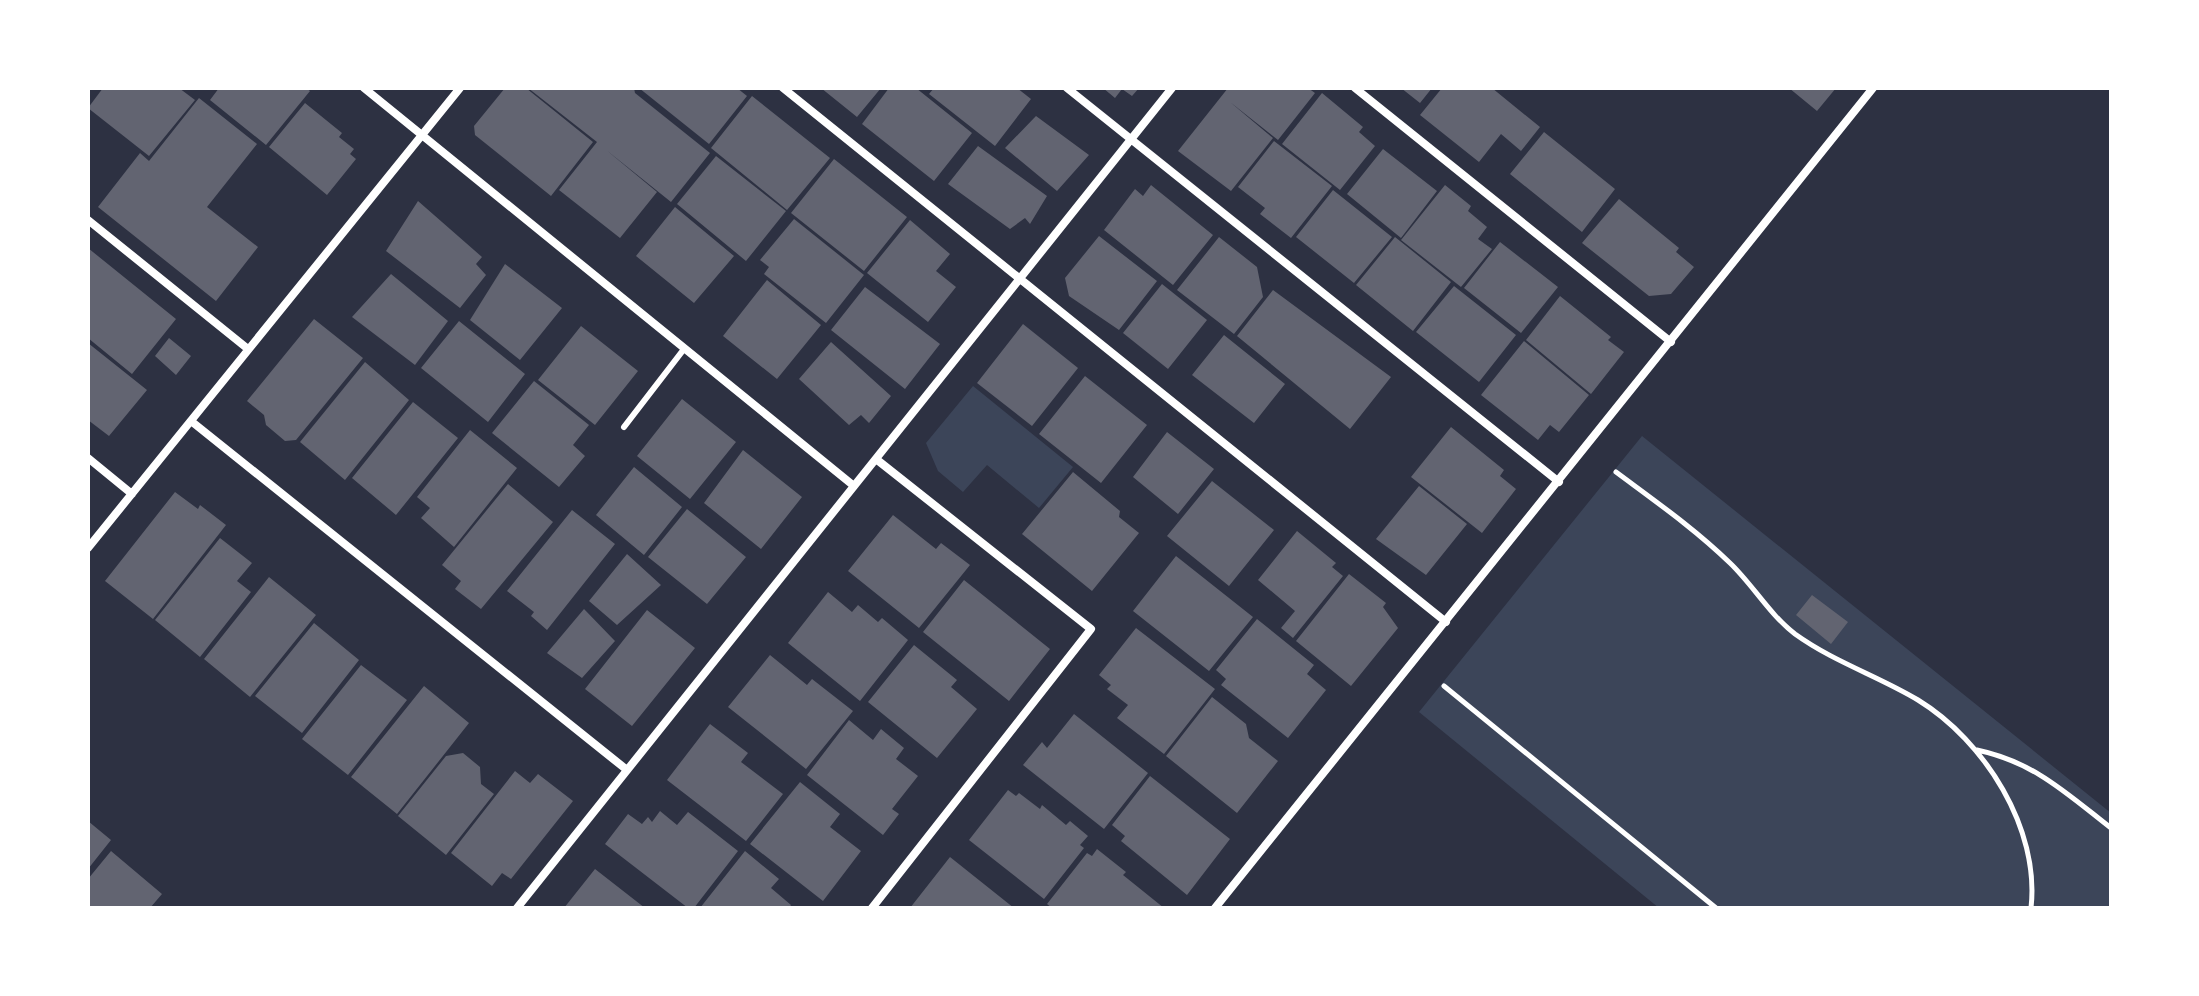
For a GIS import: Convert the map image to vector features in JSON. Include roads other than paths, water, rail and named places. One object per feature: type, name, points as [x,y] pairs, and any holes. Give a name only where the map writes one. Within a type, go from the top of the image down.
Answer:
[{"type":"street","points":[[364,88],[854,486]]},
{"type":"street","points":[[88,548],[460,88]]},
{"type":"street","points":[[783,88],[1446,622]]},
{"type":"street","points":[[1067,88],[1559,482]]},
{"type":"street","points":[[517,908],[1172,88]]},
{"type":"street","points":[[1355,88],[1671,342]]},
{"type":"street","points":[[1215,908],[1873,88]]},
{"type":"street","points":[[88,220],[248,349]]},
{"type":"street","points":[[191,421],[627,770]]},
{"type":"street","points":[[88,458],[132,494]]},
{"type":"street","points":[[872,908],[1091,629],[876,459]]},
{"type":"lane","points":[[624,427],[684,349]]}]
